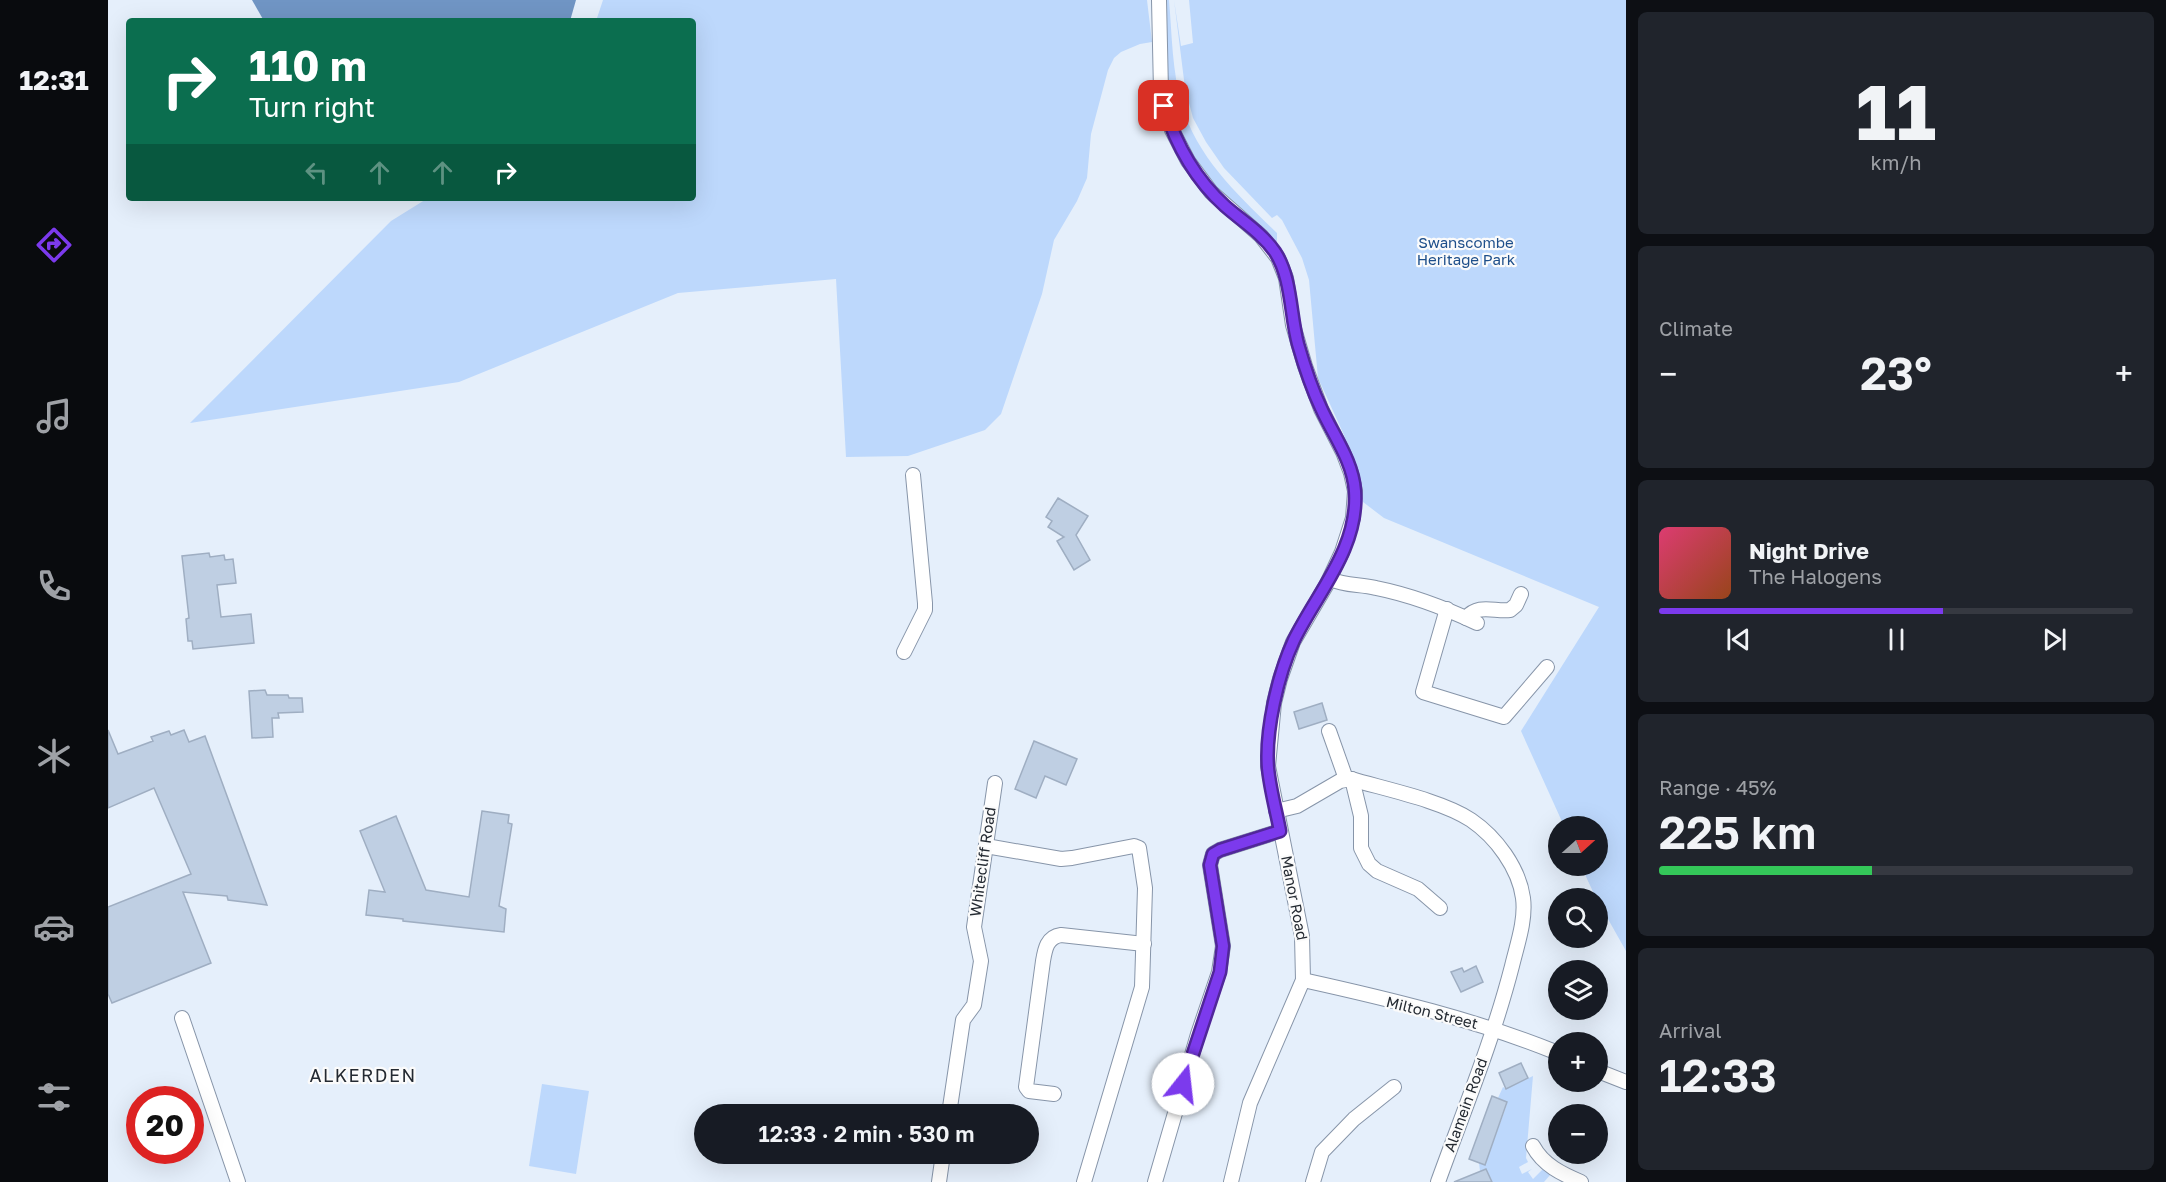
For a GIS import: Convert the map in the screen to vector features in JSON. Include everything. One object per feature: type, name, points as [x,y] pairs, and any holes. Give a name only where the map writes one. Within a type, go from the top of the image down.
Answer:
[{"type":"street","name":"Manor Road","points":[[1159,0],[1161,91],[1172,130],[1183,153],[1211,192],[1266,241],[1278,258],[1286,278],[1292,317],[1305,366],[1318,401],[1343,452],[1352,477],[1355,503],[1345,546],[1330,579],[1293,642],[1278,687],[1268,753],[1268,771],[1302,936],[1303,980],[1250,1103],[1231,1182]]},
{"type":"street","points":[[904,652],[925,610],[913,475]]},
{"type":"street","points":[[1330,579],[1343,584],[1383,590],[1447,609],[1472,620],[1473,611],[1510,610],[1516,605],[1521,594]]},
{"type":"street","points":[[1447,609],[1423,692],[1504,717],[1547,668]]},
{"type":"street","points":[[1329,731],[1349,779],[1361,816],[1361,848],[1369,864],[1377,871],[1418,889],[1440,908]]},
{"type":"street","points":[[1276,811],[1299,806],[1349,779]]},
{"type":"street","name":"Alamein Road","points":[[1349,779],[1427,801],[1462,814],[1491,837],[1506,857],[1520,889],[1523,912],[1514,959],[1494,1029],[1438,1182]]},
{"type":"street","name":"Whitecliff Road","points":[[950,1104],[963,1020],[974,1005],[981,961],[974,927],[995,783]]},
{"type":"street","points":[[1155,1182],[1198,1034],[1220,972],[1223,946],[1210,865],[1213,854],[1280,831]]},
{"type":"street","points":[[986,846],[1061,859],[1138,846],[1145,888],[1140,994],[1084,1182]]},
{"type":"street","points":[[1054,1094],[1029,1090],[1026,1087],[1043,961],[1048,944],[1054,937],[1061,935],[1144,944]]},
{"type":"street","name":"Milton Street","points":[[1303,980],[1494,1029],[1548,1049]]},
{"type":"street","points":[[182,1018],[238,1182]]},
{"type":"street","points":[[1608,1075],[1626,1082]]},
{"type":"street","points":[[1313,1182],[1322,1152],[1354,1119],[1394,1087]]},
{"type":"street","points":[[1533,1146],[1540,1157],[1557,1170],[1581,1182]]},
{"type":"street","points":[[939,1182],[942,1164]]},
{"type":"green space","points":[[603,0],[1147,0],[1152,42],[1121,52],[1114,58],[1108,70],[1091,134],[1087,178],[1077,201],[1054,240],[1042,294],[1001,414],[985,430],[908,456],[846,457],[836,279],[678,293],[459,382],[190,423],[391,221],[423,201],[696,201],[696,18],[597,18]]},
{"type":"green space","points":[[1165,0],[1169,0],[1176,79],[1189,124],[1198,142],[1221,175],[1277,233],[1277,242],[1237,209],[1213,185],[1193,157],[1178,127],[1169,95],[1166,69]]},
{"type":"green space","name":"Swanscombe Heritage Park","points":[[1174,0],[1181,46],[1193,43],[1189,0],[1626,0],[1626,951],[1608,919],[1608,888],[1591,888],[1586,876],[1608,876],[1608,816],[1559,816],[1521,731],[1599,607],[1384,518],[1363,502],[1344,435],[1318,378],[1309,280],[1302,258],[1282,220],[1277,215],[1272,218],[1224,168],[1206,142],[1193,118],[1185,88]]},
{"type":"green space","points":[[1533,1076],[1526,1158],[1528,1162],[1519,1167],[1522,1174],[1532,1169],[1528,1172],[1533,1179],[1543,1169],[1551,1174],[1544,1182],[1492,1182],[1486,1169],[1480,1171],[1479,1163],[1481,1157],[1487,1159],[1506,1107],[1507,1102],[1498,1098],[1503,1087],[1506,1089]]},
{"type":"green space","points":[[542,1084],[589,1091],[576,1174],[529,1166]]},
{"type":"shaded area","points":[[252,0],[576,0],[571,18],[262,18]]},
{"type":"building","points":[[1058,498],[1088,516],[1076,535],[1090,560],[1074,570],[1057,541],[1064,537],[1048,527],[1052,521],[1046,517]]},
{"type":"building","points":[[209,553],[210,557],[224,555],[225,560],[233,559],[236,583],[217,585],[221,617],[251,614],[254,643],[193,649],[192,641],[188,641],[186,619],[189,618],[182,556]]},
{"type":"building","points":[[265,690],[267,695],[302,698],[303,712],[278,713],[279,718],[272,718],[273,737],[252,738],[249,691]]},
{"type":"building","points":[[1322,703],[1327,720],[1299,729],[1294,712]]},
{"type":"building","points":[[108,730],[118,754],[153,741],[151,737],[169,731],[171,735],[184,730],[189,742],[205,736],[267,905],[228,900],[227,896],[183,892],[211,963],[112,1003],[108,994],[108,907],[191,874],[154,788],[108,808]]},
{"type":"building","points":[[1034,741],[1077,759],[1066,785],[1045,776],[1036,798],[1015,789]]},
{"type":"building","points":[[482,811],[509,815],[508,823],[512,824],[499,906],[506,909],[504,932],[366,915],[369,890],[385,892],[360,831],[396,816],[426,890],[469,897]]},
{"type":"building","points":[[1476,966],[1483,982],[1461,992],[1451,972],[1462,968],[1464,972]]},
{"type":"building","points":[[1521,1063],[1528,1078],[1506,1089],[1499,1073]]},
{"type":"building","points":[[1492,1096],[1507,1102],[1485,1165],[1469,1159]]},
{"type":"building","points":[[1486,1169],[1492,1182],[1454,1182]]},
{"type":"district","name":"ALKERDEN","points":[[363,1076]]},
{"type":"route","points":[[1164,106],[1178,144],[1199,178],[1224,205],[1266,241],[1276,253],[1287,284],[1297,341],[1314,392],[1349,467],[1354,486],[1355,503],[1349,533],[1335,569],[1293,642],[1278,687],[1271,720],[1268,766],[1280,831],[1213,854],[1210,865],[1223,946],[1220,972],[1183,1084]]}]
